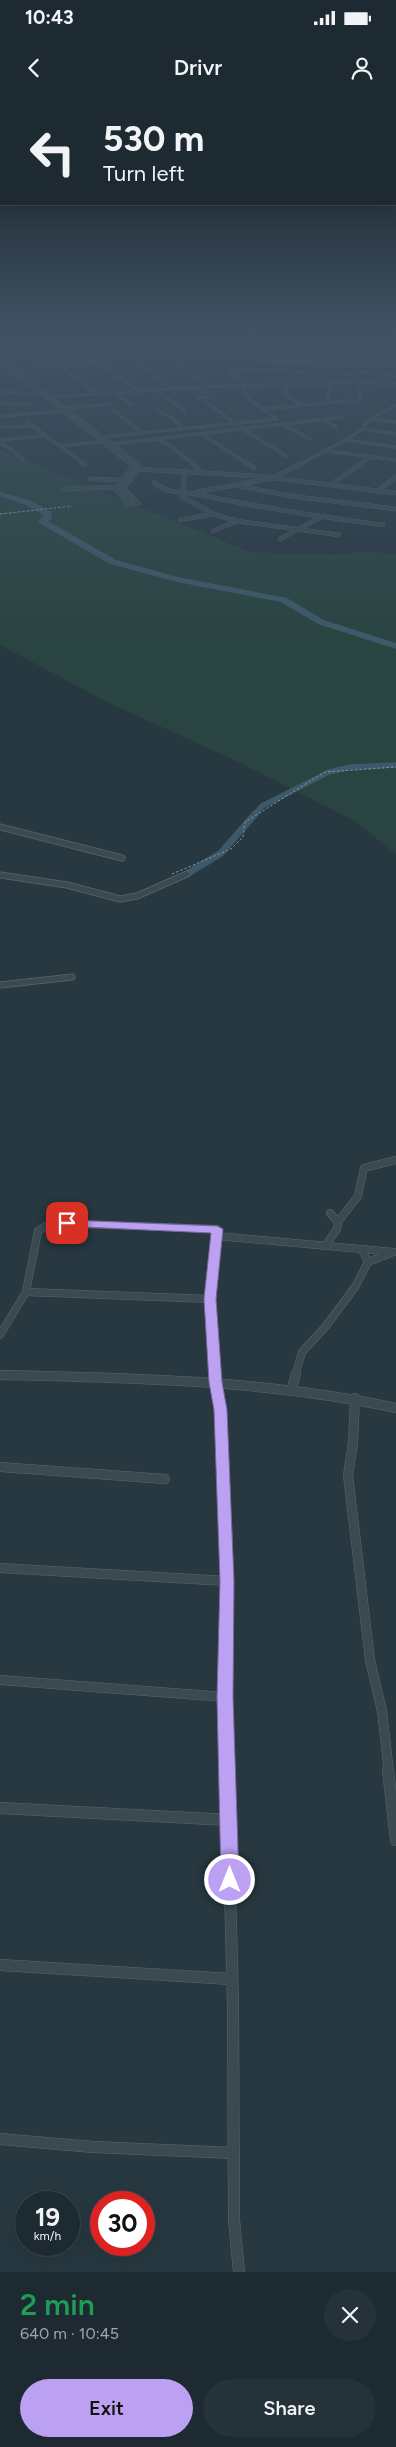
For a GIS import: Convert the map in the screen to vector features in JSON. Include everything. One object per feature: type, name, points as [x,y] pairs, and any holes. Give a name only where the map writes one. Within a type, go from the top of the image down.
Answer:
[{"type":"street","points":[[2,442],[23,459]]},
{"type":"street","points":[[53,442],[85,464]]},
{"type":"street","points":[[58,446],[81,442]]},
{"type":"street","points":[[64,489],[116,486],[122,480],[133,468],[130,461],[107,442]]},
{"type":"street","points":[[110,442],[137,462],[138,469],[122,488],[138,503],[128,503],[116,490],[116,486]]},
{"type":"street","points":[[113,444],[127,442]]},
{"type":"street","points":[[164,442],[200,469],[201,472]]},
{"type":"street","points":[[215,442],[254,468]]},
{"type":"street","points":[[264,442],[286,456]]},
{"type":"street","points":[[154,483],[164,491],[184,494],[273,478],[342,442]]},
{"type":"street","points":[[366,442],[396,446]]},
{"type":"street","points":[[328,450],[396,460]]},
{"type":"street","points":[[120,454],[126,454]]},
{"type":"street","points":[[330,485],[372,456]]},
{"type":"street","points":[[138,469],[273,478],[396,493]]},
{"type":"street","points":[[185,471],[186,476],[182,488],[184,494],[182,497],[214,514],[237,521],[339,535]]},
{"type":"street","points":[[377,491],[396,478]]},
{"type":"street","points":[[90,479],[122,480]]},
{"type":"street","points":[[234,485],[291,496],[396,509]]},
{"type":"street","points":[[193,493],[260,508],[383,525]]},
{"type":"street","points":[[180,520],[214,514]]},
{"type":"street","points":[[280,540],[323,516]]},
{"type":"street","points":[[213,530],[237,521]]},
{"type":"street","points":[[0,827],[30,836],[64,841],[122,858]]},
{"type":"street","points":[[0,875],[67,885],[120,899],[137,896],[187,874]]},
{"type":"street","points":[[0,985],[72,978]]},
{"type":"street","points":[[325,1246],[337,1229],[338,1222],[358,1196],[364,1168],[396,1160]]},
{"type":"street","points":[[330,1213],[338,1222]]},
{"type":"street","points":[[0,1335],[26,1292],[38,1231],[51,1223],[217,1229],[210,1299],[215,1382],[221,1410],[227,1581],[225,1697],[233,2005],[234,2220],[239,2272]]},
{"type":"street","points":[[217,1236],[395,1252]]},
{"type":"street","points":[[362,1250],[368,1262]]},
{"type":"street","points":[[291,1390],[302,1352],[326,1326],[355,1287],[368,1262],[395,1252]]},
{"type":"street","points":[[26,1292],[114,1297],[210,1299]]},
{"type":"street","points":[[0,1375],[215,1382],[355,1398],[396,1408]]},
{"type":"street","points":[[355,1398],[353,1443],[348,1475],[370,1660],[382,1711],[396,1840]]},
{"type":"street","points":[[0,1467],[165,1479]]},
{"type":"street","points":[[0,1568],[227,1581]]},
{"type":"street","points":[[0,1680],[225,1697]]},
{"type":"street","points":[[0,1808],[229,1820]]},
{"type":"street","points":[[0,1965],[231,1979]]},
{"type":"street","points":[[0,2139],[93,2147],[234,2153]]},
{"type":"green space","points":[[0,450],[250,552],[337,555],[362,551],[396,554],[396,854],[355,821],[234,760],[107,702],[0,645]]},
{"type":"waterway","points":[[0,494],[29,503],[48,514],[48,518],[42,521],[113,562],[177,579],[284,600],[321,622],[396,646]]},
{"type":"waterway","points":[[0,514],[41,510]]},
{"type":"waterway","points":[[254,815],[262,806],[329,772],[351,767],[396,765]]},
{"type":"waterway","points":[[187,874],[221,853],[255,814]]},
{"type":"ferry route","points":[[0,514],[72,506]]},
{"type":"ferry route","points":[[172,874],[231,849],[243,837],[245,822],[325,772],[396,767]]},
{"type":"route","points":[[67,1223],[217,1229],[210,1299],[215,1382],[221,1410],[227,1581],[225,1697],[230,1880]]}]
